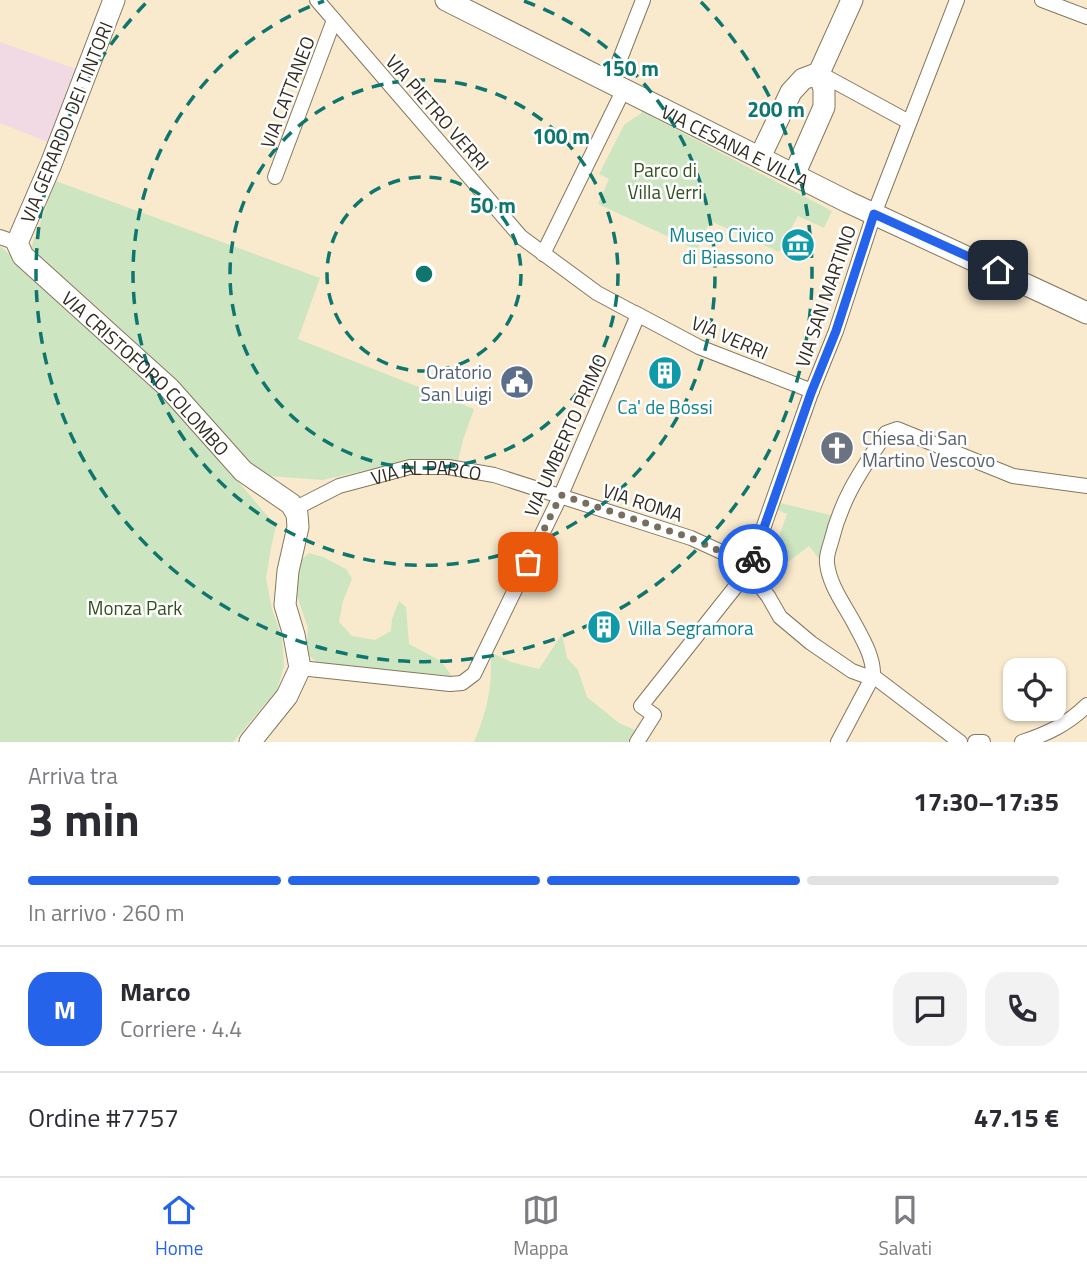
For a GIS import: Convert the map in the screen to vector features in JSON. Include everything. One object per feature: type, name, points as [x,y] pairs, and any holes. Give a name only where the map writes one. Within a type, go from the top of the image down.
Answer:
[{"type":"street","name":"VIA GERARDO DEI TINTORI","points":[[9,240],[51,164],[114,0]]},
{"type":"street","name":"VIA PIETRO VERRI","points":[[317,0],[521,237],[597,293],[637,314]]},
{"type":"street","name":"VIA CESANA E VILLA","points":[[446,0],[760,157],[871,223],[1016,278],[1087,313]]},
{"type":"street","points":[[543,254],[617,85],[643,0]]},
{"type":"street","points":[[794,175],[824,107],[824,89],[819,73],[852,0]]},
{"type":"street","name":"VIA SAN MARTINO","points":[[637,742],[654,715],[641,706],[748,570],[836,331],[871,223],[957,0]]},
{"type":"street","points":[[1042,0],[1087,16]]},
{"type":"street","name":"VIA CATTANEO","points":[[275,177],[334,20]]},
{"type":"street","points":[[760,157],[791,92],[803,79],[819,73],[909,122]]},
{"type":"street","name":"VIA CRISTOFORO COLOMBO","points":[[9,240],[77,307],[169,387],[243,471],[287,503]]},
{"type":"street","name":"VIA VERRI","points":[[637,314],[699,347],[812,391]]},
{"type":"street","name":"VIA UMBERTO PRIMO","points":[[300,668],[450,684],[462,683],[474,674],[561,495],[637,314]]},
{"type":"street","points":[[838,742],[873,676],[874,666],[835,589],[826,560],[837,518],[847,494],[886,433],[897,429],[1013,476],[1087,486]]},
{"type":"street","name":"VIA AL PARCO","points":[[287,503],[410,467],[448,467],[494,475],[561,495]]},
{"type":"street","name":"VIA ROMA","points":[[561,495],[691,538],[726,554],[748,570],[780,617],[811,643],[852,671],[873,676],[960,742]]},
{"type":"street","points":[[250,742],[288,695],[300,668],[285,604],[288,571],[298,527],[298,519],[287,503]]},
{"type":"street","points":[[1022,742],[1046,734],[1076,716],[1087,705]]},
{"type":"street","points":[[975,742],[983,742]]},
{"type":"shaded area","points":[[0,42],[76,69],[66,90],[68,99],[50,143],[0,123]]},
{"type":"green space","name":"Parco di Villa Verri","points":[[643,112],[832,211],[824,228],[798,216],[779,252],[710,221],[697,250],[598,204],[609,179],[599,174],[624,125]]},
{"type":"green space","points":[[53,180],[320,278],[298,339],[474,409],[458,461],[410,460],[323,480],[268,476],[250,467],[30,250]]},
{"type":"green space","name":"Monza Park","points":[[0,246],[158,387],[276,526],[266,578],[272,609],[282,637],[284,666],[277,690],[233,742],[0,742]]},
{"type":"green space","points":[[780,503],[834,516],[823,564],[809,546],[759,584],[754,578],[758,566],[768,568],[787,514],[778,510]]},
{"type":"green space","points":[[309,553],[346,569],[352,579],[343,601],[339,622],[352,636],[375,640],[391,631],[392,619],[399,601],[406,607],[409,644],[441,661],[452,676],[318,663],[306,653],[308,628],[296,593],[300,561]]},
{"type":"green space","points":[[562,634],[567,658],[578,670],[587,697],[619,723],[642,733],[639,742],[474,742],[488,698],[490,652],[511,662],[539,669]]},
{"type":"way so far","points":[[528,562],[561,495],[691,538],[726,554],[748,570],[753,559]]},
{"type":"place","name":"Museo Civico di Biassono","points":[[798,245]]},
{"type":"place","name":"Ca' de Bossi","points":[[665,373]]},
{"type":"place","name":"Oratorio San Luigi","points":[[517,382]]},
{"type":"place","name":"Chiesa di San Martino Vescovo","points":[[837,448]]},
{"type":"place","name":"Villa Segramora","points":[[604,627]]},
{"type":"route","points":[[753,559],[811,393],[836,331],[874,214],[998,270]]}]
